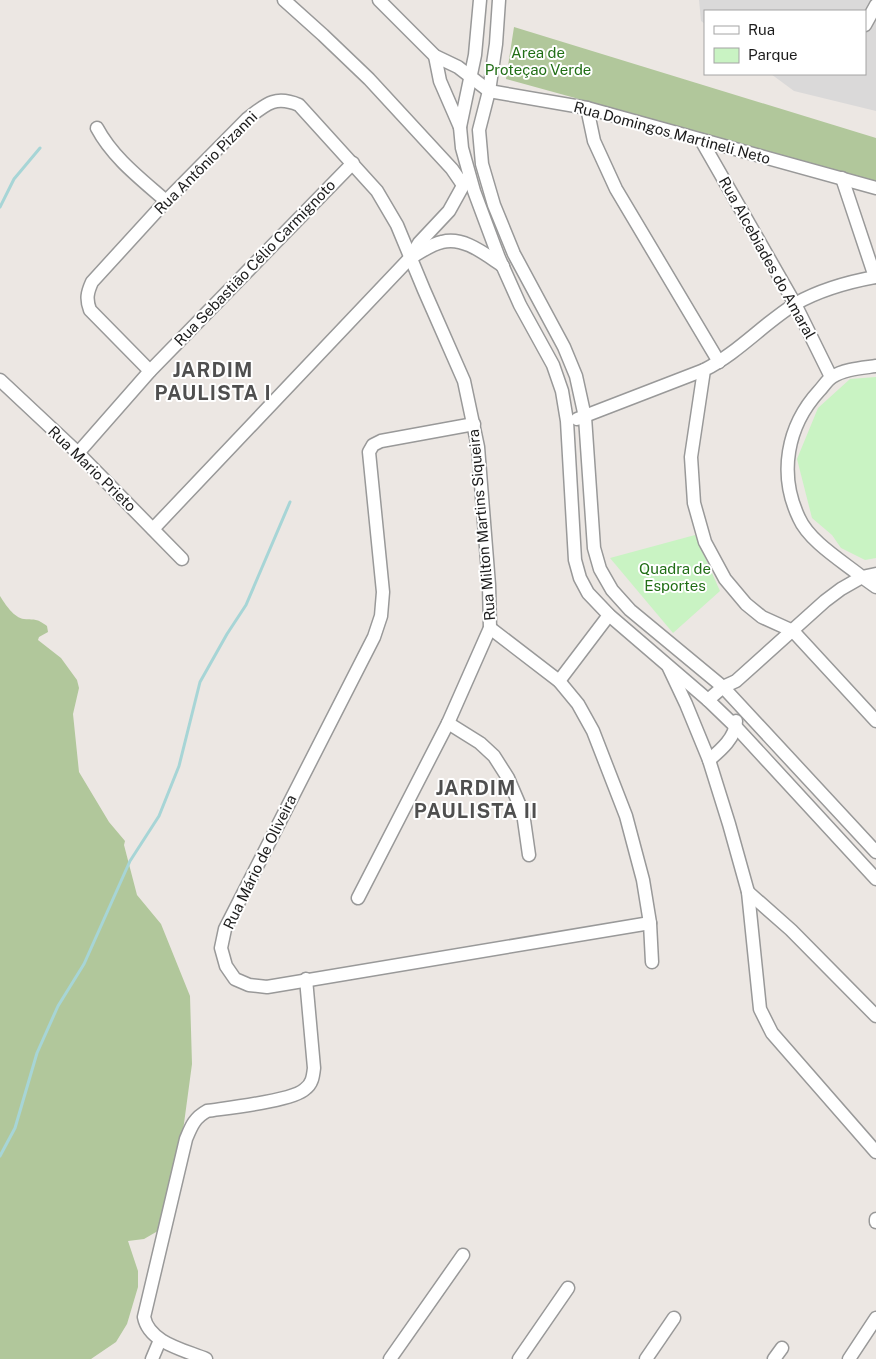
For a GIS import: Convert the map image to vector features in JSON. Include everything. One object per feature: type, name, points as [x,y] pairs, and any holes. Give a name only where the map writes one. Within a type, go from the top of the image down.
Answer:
[{"type":"street","points":[[284,0],[323,34],[452,169],[466,180]]},
{"type":"street","points":[[379,0],[434,56],[450,62],[471,75],[489,91]]},
{"type":"street","points":[[480,0],[479,25],[460,127],[466,180],[520,304],[553,366],[562,391],[567,421],[575,560],[580,578],[588,593],[609,615],[708,700],[736,727],[876,879]]},
{"type":"street","points":[[499,0],[496,44],[489,91],[479,130],[482,164],[494,205],[514,254],[564,347],[576,376],[585,417],[594,548],[600,569],[612,590],[630,610],[723,687],[876,852]]},
{"type":"street","points":[[866,23],[876,5]]},
{"type":"street","points":[[434,56],[440,81],[460,127]]},
{"type":"street","name":"Rua Domingos Martineli Neto","points":[[489,91],[587,108],[876,188]]},
{"type":"street","name":"Rua Antônio Pizanni","points":[[150,371],[90,310],[87,302],[87,292],[92,282],[166,201],[247,118],[276,100],[287,100],[299,105],[378,191],[397,224],[410,258]]},
{"type":"street","points":[[587,108],[594,141],[616,189],[720,362]]},
{"type":"street","points":[[97,128],[105,143],[117,157],[166,201]]},
{"type":"street","name":"Rua Alcebiades do Amaral","points":[[701,140],[795,304],[832,377]]},
{"type":"street","name":"Rua Sebastião Célio Carmignoto","points":[[78,452],[150,371],[353,163]]},
{"type":"street","points":[[567,421],[585,417],[704,370],[720,362],[795,304],[845,283],[876,277],[842,178]]},
{"type":"street","points":[[153,529],[410,258],[419,243],[449,211],[466,180]]},
{"type":"street","points":[[410,258],[440,242],[458,241],[476,249],[503,266]]},
{"type":"street","name":"Rua Milton Martins Siqueira","points":[[410,258],[464,381],[474,424],[478,447],[489,585],[490,628],[559,681],[578,704],[593,731],[626,816],[643,880],[650,922],[652,962]]},
{"type":"street","points":[[876,366],[832,377],[811,400],[793,434],[787,453],[788,490],[799,520],[816,540],[876,587]]},
{"type":"street","points":[[704,370],[691,457],[694,503],[705,542],[725,579],[746,604],[762,617],[792,631],[876,721]]},
{"type":"street","name":"Rua Mario Prieto","points":[[0,380],[78,452],[182,559]]},
{"type":"street","name":"Rua Mário de Oliveira","points":[[474,424],[380,440],[373,445],[369,452],[383,592],[381,616],[374,637],[225,929],[221,948],[226,966],[235,979],[250,985],[267,987],[650,922]]},
{"type":"street","points":[[708,700],[723,687],[736,681],[825,601],[841,589],[862,577],[876,574]]},
{"type":"street","points":[[559,681],[609,615]]},
{"type":"street","points":[[358,898],[448,723],[490,628]]},
{"type":"street","points":[[666,664],[688,708],[709,760],[748,892],[760,1009],[765,1022],[772,1033],[876,1152]]},
{"type":"street","points":[[709,760],[730,738],[736,727],[736,681]]},
{"type":"street","points":[[448,723],[480,743],[494,756],[508,778],[523,813],[529,855]]},
{"type":"street","points":[[748,892],[790,930],[876,1016]]},
{"type":"street","points":[[206,1359],[160,1340],[150,1331],[144,1317],[186,1139],[190,1128],[200,1115],[207,1112],[289,1098],[304,1091],[310,1084],[314,1068],[306,979]]},
{"type":"street","points":[[390,1359],[463,1255]]},
{"type":"street","points":[[519,1359],[568,1288]]},
{"type":"street","points":[[646,1359],[674,1318]]},
{"type":"street","points":[[849,1359],[876,1318]]},
{"type":"street","points":[[152,1359],[160,1340]]},
{"type":"street","points":[[774,1359],[782,1348]]},
{"type":"shaded area","points":[[699,0],[876,0],[876,111],[794,91],[772,75],[866,75],[866,10],[704,10],[704,23],[701,21]]},
{"type":"green space","name":"Area de Proteçao Verde","points":[[514,27],[876,138],[876,181],[506,79]]},
{"type":"green space","points":[[876,377],[876,558],[865,560],[841,548],[832,535],[812,518],[797,459],[818,408],[850,379]]},
{"type":"green space","name":"Quadra de Esportes","points":[[695,535],[720,591],[673,633],[610,558]]},
{"type":"green space","points":[[0,596],[10,610],[20,618],[38,621],[47,626],[48,632],[39,637],[38,640],[61,658],[77,680],[79,688],[73,714],[79,772],[109,822],[125,841],[124,845],[137,895],[161,924],[190,996],[192,1064],[178,1168],[163,1228],[144,1239],[128,1241],[138,1271],[138,1287],[127,1324],[116,1342],[91,1359],[0,1359]]},
{"type":"waterway","points":[[0,207],[14,179],[40,148]]},
{"type":"waterway","points":[[0,1156],[15,1128],[37,1053],[58,1006],[84,964],[130,861],[159,816],[179,766],[200,682],[246,605],[290,502]]},
{"type":"district","name":"JARDIM PAULISTA I","points":[[213,382]]},
{"type":"district","name":"JARDIM PAULISTA II","points":[[476,800]]}]
